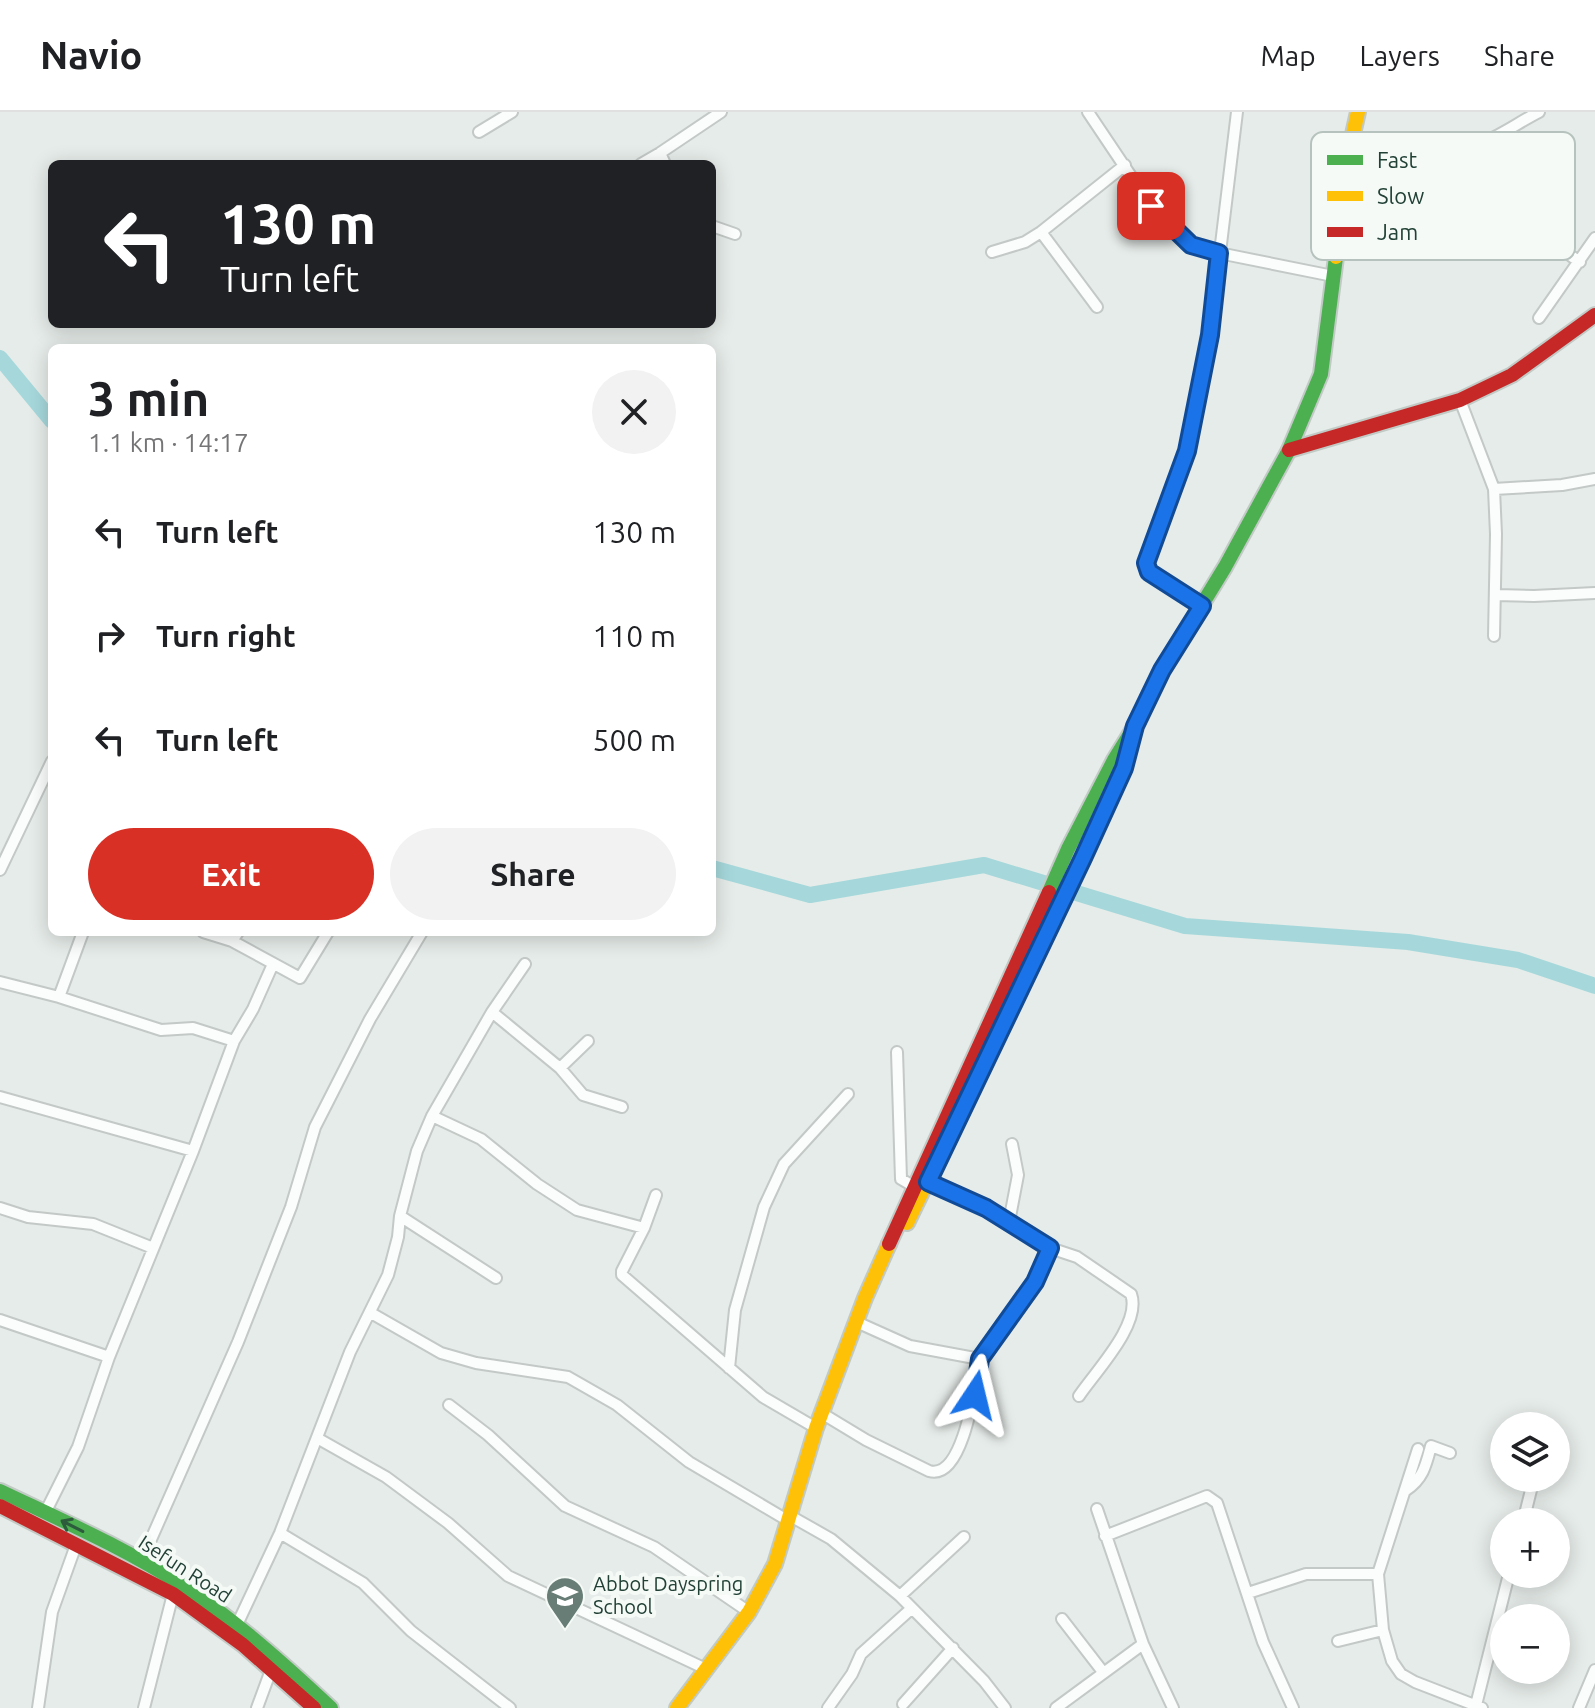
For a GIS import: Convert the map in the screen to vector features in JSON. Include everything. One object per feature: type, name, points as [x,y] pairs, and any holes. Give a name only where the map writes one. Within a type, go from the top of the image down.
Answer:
[{"type":"street","points":[[479,132],[512,112]]},
{"type":"street","points":[[648,160],[721,112]]},
{"type":"street","points":[[1088,112],[1151,206],[1191,245],[1333,276]]},
{"type":"street","points":[[1202,606],[1149,572],[1146,563],[1187,451],[1210,335],[1237,112]]},
{"type":"street","points":[[1354,132],[1358,112]]},
{"type":"street","points":[[1502,132],[1539,112]]},
{"type":"street","points":[[660,153],[663,160]]},
{"type":"street","points":[[992,252],[1025,242],[1041,232],[1125,165]]},
{"type":"street","points":[[716,227],[735,234]]},
{"type":"street","points":[[1041,232],[1097,307]]},
{"type":"street","points":[[1539,318],[1595,238]]},
{"type":"street","points":[[1575,259],[1580,262]]},
{"type":"street","points":[[685,1708],[751,1620],[780,1571],[790,1519],[816,1428],[865,1298],[1056,895],[1068,849],[1162,670],[1202,606],[1289,450],[1321,374],[1335,260]]},
{"type":"street","points":[[1289,450],[1460,400],[1512,375],[1595,315]]},
{"type":"street","points":[[1460,400],[1494,489],[1494,636]]},
{"type":"street","points":[[1494,489],[1562,485],[1595,479]]},
{"type":"street","points":[[1496,595],[1595,593]]},
{"type":"street","points":[[1056,895],[1083,858],[1124,768],[1135,726]]},
{"type":"street","points":[[0,870],[48,769]]},
{"type":"street","points":[[59,997],[82,936]]},
{"type":"street","points":[[235,937],[273,964],[300,978],[326,936]]},
{"type":"street","points":[[141,1562],[238,1342],[291,1207],[315,1127],[375,1009],[420,936]]},
{"type":"street","points":[[45,1513],[78,1447],[109,1357],[234,1041],[253,1009],[273,964]]},
{"type":"street","points":[[233,1631],[280,1533],[350,1352],[388,1275],[417,1151],[432,1116],[492,1012],[525,964]]},
{"type":"street","points":[[0,982],[59,997],[161,1030],[193,1028],[234,1041]]},
{"type":"street","points":[[492,1012],[560,1068],[583,1095],[622,1107]]},
{"type":"street","points":[[560,1068],[588,1041]]},
{"type":"street","points":[[897,1052],[901,1179],[986,1208],[1050,1248],[1077,1257],[1131,1294],[1132,1316],[1126,1331],[1079,1396]]},
{"type":"street","points":[[729,1368],[735,1310],[764,1207],[784,1164],[848,1094]]},
{"type":"street","points":[[0,1097],[193,1151]]},
{"type":"street","points":[[432,1116],[481,1139],[537,1184],[577,1210],[644,1228]]},
{"type":"street","points":[[1009,1222],[1018,1175],[1012,1144]]},
{"type":"street","points":[[677,1708],[749,1612],[775,1564],[861,1324],[920,1184]]},
{"type":"street","points":[[656,1195],[622,1275],[763,1397],[816,1428]]},
{"type":"street","points":[[0,1208],[28,1217],[93,1224],[153,1248]]},
{"type":"street","points":[[400,1216],[496,1278]]},
{"type":"street","points":[[828,1417],[929,1471],[937,1474],[944,1471],[952,1461],[964,1433],[975,1395],[980,1359],[1035,1282],[1050,1248]]},
{"type":"street","points":[[371,1313],[441,1353],[476,1363],[568,1377],[617,1405],[689,1462],[831,1539],[900,1596],[984,1681],[1005,1708]]},
{"type":"street","points":[[0,1320],[109,1357]]},
{"type":"street","points":[[861,1324],[910,1346],[980,1359]]},
{"type":"street","points":[[449,1405],[488,1435],[565,1506],[654,1547],[749,1612]]},
{"type":"street","points":[[317,1438],[386,1477],[448,1523],[508,1576],[706,1669]]},
{"type":"street","points":[[1406,1490],[1417,1483],[1431,1446],[1450,1453]]},
{"type":"street","points":[[1418,1449],[1378,1574],[1383,1630],[1392,1661],[1401,1674],[1479,1707],[1506,1588]]},
{"type":"street","name":"Isefun Road","points":[[0,1491],[184,1587],[233,1631],[331,1708]]},
{"type":"street","points":[[1105,1536],[1207,1496],[1212,1498],[1217,1503],[1263,1642],[1293,1708]]},
{"type":"street","name":"Isefun Road","points":[[0,1506],[173,1594],[233,1631],[314,1708]]},
{"type":"street","points":[[1097,1509],[1143,1644],[1173,1708]]},
{"type":"street","points":[[280,1533],[363,1583],[411,1631],[510,1708]]},
{"type":"street","points":[[900,1596],[964,1537]]},
{"type":"street","points":[[38,1708],[52,1612],[76,1545]]},
{"type":"street","points":[[1248,1593],[1306,1574],[1378,1574]]},
{"type":"street","points":[[144,1708],[173,1594]]},
{"type":"street","points":[[828,1708],[852,1674],[861,1654],[911,1609]]},
{"type":"street","points":[[1062,1619],[1103,1672]]},
{"type":"street","points":[[1338,1641],[1383,1630]]},
{"type":"street","points":[[1056,1708],[1143,1644]]},
{"type":"street","points":[[903,1704],[953,1648]]},
{"type":"street","points":[[257,1708],[271,1670]]},
{"type":"street","points":[[1579,1708],[1595,1670]]},
{"type":"waterway","points":[[0,358],[48,416]]},
{"type":"waterway","points":[[716,869],[810,895],[984,865],[1185,926],[1408,942],[1518,960],[1595,986]]},
{"type":"traffic: fast","points":[[1049,892],[1068,849],[1162,670],[1225,567],[1289,450],[1321,374],[1336,260]]},
{"type":"traffic: fast","points":[[0,1491],[118,1548],[185,1587],[260,1644],[331,1708]]},
{"type":"traffic: slow","points":[[1354,132],[1358,112]]},
{"type":"traffic: slow","points":[[907,1223],[1083,858],[1124,768],[1132,738]]},
{"type":"traffic: slow","points":[[677,1708],[749,1612],[775,1564],[816,1428],[889,1244]]},
{"type":"traffic: jam","points":[[1289,450],[1460,400],[1512,375],[1595,315]]},
{"type":"traffic: jam","points":[[889,1244],[1049,892]]},
{"type":"traffic: jam","points":[[0,1506],[173,1594],[243,1645],[314,1708]]},
{"type":"place","name":"Abbot Dayspring School","points":[[565,1630]]},
{"type":"route","points":[[975,1395],[980,1359],[1035,1282],[1050,1248],[986,1208],[928,1182],[1124,768],[1135,726],[1162,670],[1202,606],[1149,572],[1146,563],[1187,451],[1210,335],[1219,253],[1191,245],[1151,206]]}]
